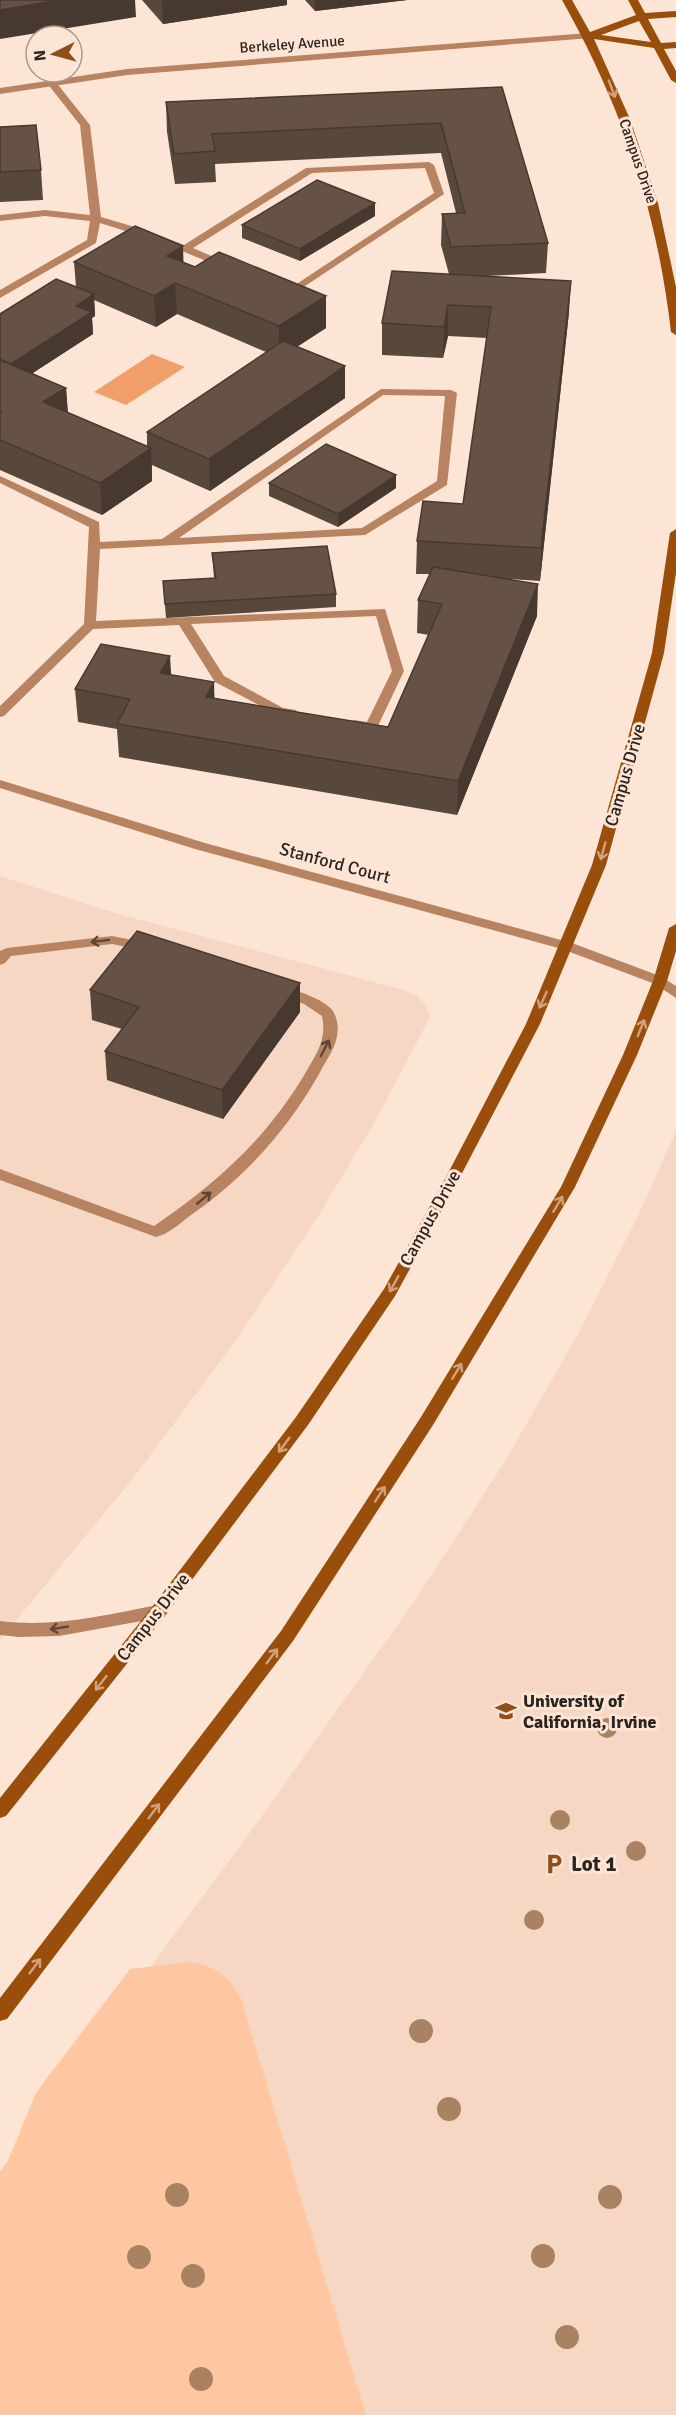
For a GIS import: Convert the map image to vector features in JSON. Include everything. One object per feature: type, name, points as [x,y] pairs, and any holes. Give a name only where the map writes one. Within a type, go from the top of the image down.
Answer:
[{"type":"main road","name":"Campus Drive","points":[[567,0],[609,79],[651,188],[674,305],[676,332]]},
{"type":"main road","points":[[633,0],[676,80]]},
{"type":"main road","name":"Berkeley Avenue","points":[[588,36],[643,16],[676,14]]},
{"type":"main road","name":"Berkeley Avenue","points":[[588,36],[659,46],[676,45]]},
{"type":"main road","name":"Campus Drive","points":[[0,1811],[158,1612],[302,1421],[390,1292],[452,1179],[533,1024],[599,865],[655,664],[676,533]]},
{"type":"main road","points":[[0,2013],[287,1636],[427,1421],[568,1187],[630,1055],[660,981],[676,928]]},
{"type":"street","name":"Berkeley Avenue","points":[[84,78],[127,72],[588,36]]},
{"type":"street","name":"Berkeley Avenue","points":[[0,91],[46,84]]},
{"type":"street","points":[[0,295],[92,241],[96,218],[85,125],[53,84]]},
{"type":"street","points":[[185,249],[310,170],[429,165],[439,194],[290,293],[269,284]]},
{"type":"street","points":[[0,218],[49,213],[96,218],[185,249],[237,271]]},
{"type":"street","points":[[93,546],[364,531],[443,483],[451,393],[381,392],[165,542]]},
{"type":"street","points":[[0,493],[6,482],[95,525],[90,625]]},
{"type":"street","points":[[0,713],[90,625],[381,612],[398,671],[371,727],[337,721]]},
{"type":"street","points":[[183,621],[219,679],[280,711],[303,715]]},
{"type":"street","name":"Stanford Court","points":[[0,784],[200,846],[567,946],[660,981]]},
{"type":"street","points":[[3,956],[112,940],[138,944],[160,951]]},
{"type":"street","points":[[660,981],[676,983]]},
{"type":"street","points":[[660,981],[676,993]]},
{"type":"street","points":[[0,1173],[156,1232],[192,1208],[228,1178],[276,1130],[329,1044],[333,1029],[328,1014],[309,1001],[273,989]]},
{"type":"street","points":[[0,1628],[18,1632],[47,1630],[158,1612]]},
{"type":"shaded area","points":[[152,354],[185,367],[126,405],[94,392]]},
{"type":"shaded area","points":[[0,876],[115,913],[400,989],[416,995],[426,1005],[430,1017],[376,1120],[319,1215],[235,1342],[135,1476],[0,1640]]},
{"type":"shaded area","name":"University of California, Irvine","points":[[676,1131],[676,2415],[0,2415],[0,2171],[259,1820],[413,1603],[504,1463],[577,1336],[638,1216]]},
{"type":"shaded area","points":[[191,1962],[221,1973],[241,1998],[366,2415],[0,2415],[0,2172],[7,2163],[35,2095],[130,1969]]},
{"type":"building","points":[[0,0],[59,0],[0,10]]},
{"type":"building","points":[[502,87],[548,243],[451,247],[442,214],[465,213],[441,123],[212,134],[215,151],[174,154],[166,102]]},
{"type":"building","points":[[36,125],[41,170],[0,172],[0,127]]},
{"type":"building","points":[[317,180],[375,203],[300,249],[242,225]]},
{"type":"building","points":[[135,226],[183,246],[167,256],[195,267],[219,252],[326,296],[279,326],[175,283],[154,296],[74,262]]},
{"type":"building","points":[[392,271],[571,281],[541,548],[417,541],[423,501],[463,504],[491,307],[448,305],[444,327],[382,323]]},
{"type":"building","points":[[56,279],[94,294],[76,306],[92,312],[11,364],[0,359],[0,314]]},
{"type":"building","points":[[283,341],[345,366],[209,459],[147,432]]},
{"type":"building","points":[[0,360],[66,388],[43,402],[151,448],[100,483],[0,440],[0,412],[2,411],[0,411]]},
{"type":"building","points":[[326,444],[396,475],[338,514],[269,483]]},
{"type":"building","points":[[327,546],[336,594],[165,604],[163,581],[216,578],[212,553]]},
{"type":"building","points":[[433,567],[538,584],[458,781],[117,724],[130,699],[75,689],[101,644],[170,656],[160,673],[214,682],[206,697],[388,727],[442,604],[418,600]]},
{"type":"building","points":[[137,931],[300,983],[222,1090],[105,1051],[139,1007],[90,990]]},
{"type":"place","name":"University of California, Irvine","points":[[506,1711]]},
{"type":"place","name":"Lot 1","points":[[554,1864]]}]
